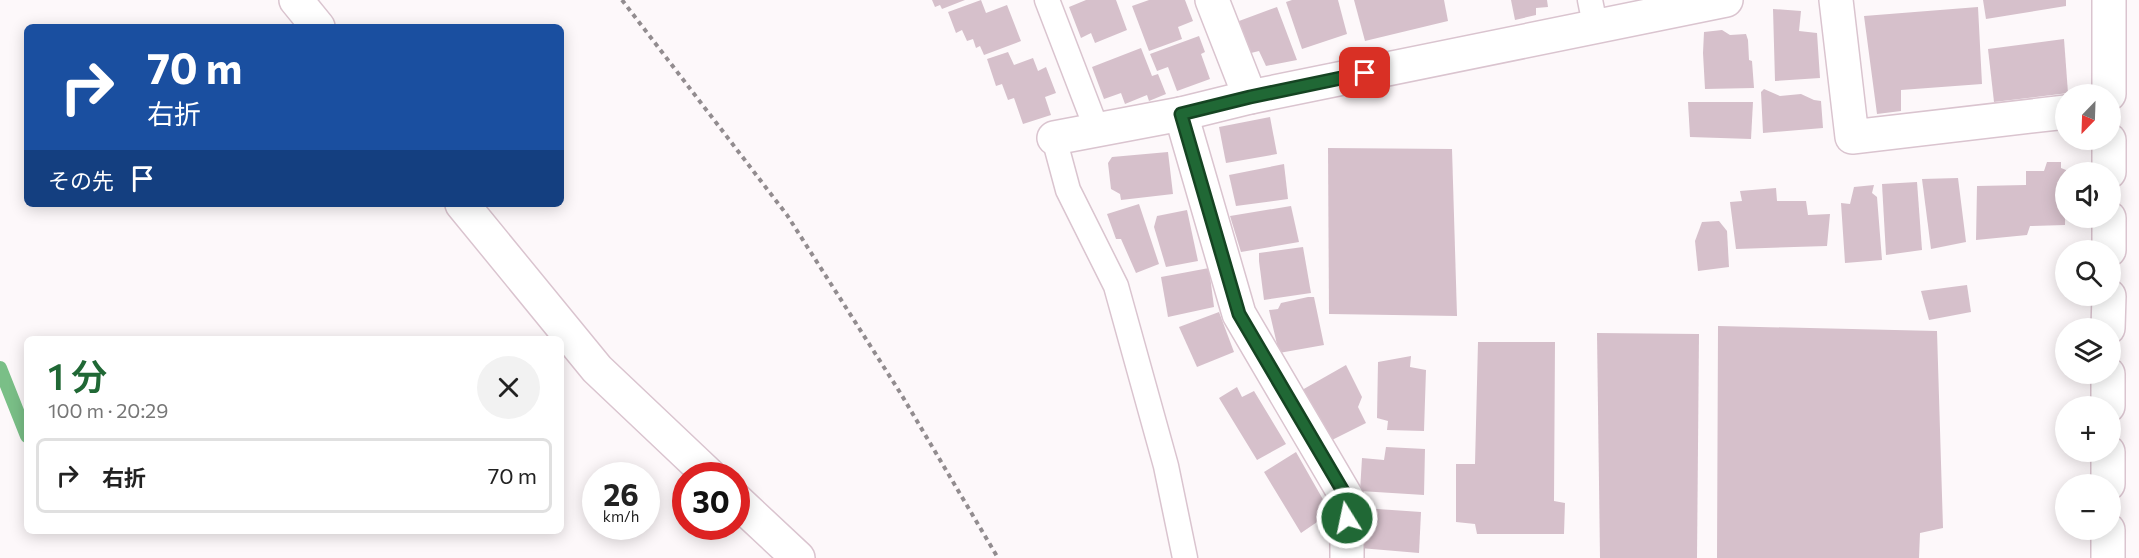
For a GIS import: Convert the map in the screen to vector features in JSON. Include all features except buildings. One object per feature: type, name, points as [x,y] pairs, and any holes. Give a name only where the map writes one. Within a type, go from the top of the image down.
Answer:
[{"type":"street","points":[[296,0],[316,24]]},
{"type":"street","points":[[1212,0],[1250,97]]},
{"type":"street","points":[[1054,138],[1181,114],[1593,13],[1726,0]]},
{"type":"street","points":[[1836,0],[1851,137],[2055,113]]},
{"type":"street","points":[[2109,0],[2109,84]]},
{"type":"street","points":[[1181,114],[1239,314],[1347,498],[1347,558]]},
{"type":"street","points":[[464,207],[597,369],[695,462]]},
{"type":"street","points":[[750,513],[798,558]]},
{"type":"street","points":[[2108,540],[2108,558]]},
{"type":"lane","points":[[1047,0],[1097,130]]},
{"type":"lane","points":[[1054,138],[1068,190],[1116,286],[1166,466],[1185,558]]},
{"type":"path","points":[[622,0],[787,215],[901,394],[998,558]]},
{"type":"waterway","points":[[0,368],[24,428]]},
{"type":"route","points":[[1347,518],[1347,498],[1239,314],[1181,114],[1365,73]]}]
